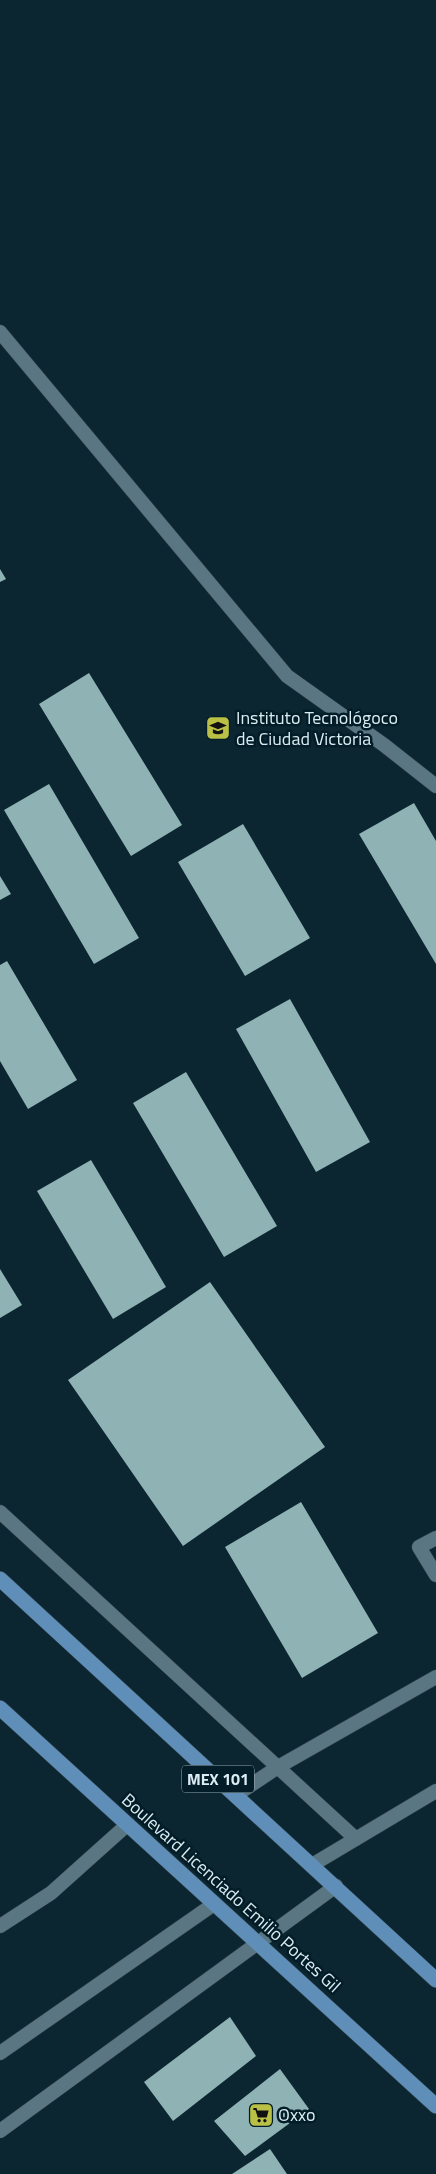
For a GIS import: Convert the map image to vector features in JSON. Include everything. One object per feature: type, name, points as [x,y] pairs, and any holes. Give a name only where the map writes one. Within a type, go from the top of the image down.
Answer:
[{"type":"main road","name":"MEX 101","points":[[0,1580],[336,1886],[436,1980]]},
{"type":"main road","name":"Boulevard Licenciado Emilio Portes Gil","points":[[0,1708],[436,2106]]},
{"type":"lane","points":[[0,332],[288,676],[384,745],[436,786]]},
{"type":"lane","points":[[0,1512],[356,1839]]},
{"type":"lane","points":[[436,1538],[418,1547],[436,1575]]},
{"type":"lane","points":[[236,1795],[278,1767],[436,1677]]},
{"type":"lane","points":[[312,1865],[436,1791]]},
{"type":"lane","points":[[0,1926],[50,1893],[128,1824]]},
{"type":"lane","points":[[0,2131],[336,1886]]},
{"type":"lane","points":[[0,2053],[214,1904]]},
{"type":"building","points":[[0,569],[6,579],[0,582]]},
{"type":"building","points":[[89,673],[182,825],[131,856],[39,704]]},
{"type":"building","points":[[49,784],[139,938],[94,964],[4,810]]},
{"type":"building","points":[[414,803],[436,841],[436,964],[359,834]]},
{"type":"building","points":[[243,824],[310,938],[245,976],[178,862]]},
{"type":"building","points":[[0,876],[11,894],[0,900]]},
{"type":"building","points":[[7,961],[77,1080],[28,1109],[0,1061],[0,965]]},
{"type":"building","points":[[290,999],[370,1142],[316,1172],[236,1029]]},
{"type":"building","points":[[186,1072],[277,1226],[224,1257],[133,1103]]},
{"type":"building","points":[[91,1160],[166,1287],[113,1319],[37,1191]]},
{"type":"building","points":[[0,1269],[22,1305],[0,1318]]},
{"type":"building","points":[[210,1282],[325,1447],[183,1546],[68,1380]]},
{"type":"building","points":[[301,1502],[378,1633],[302,1678],[225,1547]]},
{"type":"building","points":[[230,2017],[256,2056],[173,2121],[144,2082]]},
{"type":"building","name":"Oxxo","points":[[280,2069],[309,2109],[245,2156],[214,2121]]},
{"type":"building","points":[[270,2149],[287,2174],[232,2174]]},
{"type":"place","name":"Instituto Tecnológoco de Ciudad Victoria","points":[[218,728]]},
{"type":"place","name":"Oxxo","points":[[261,2115]]}]
